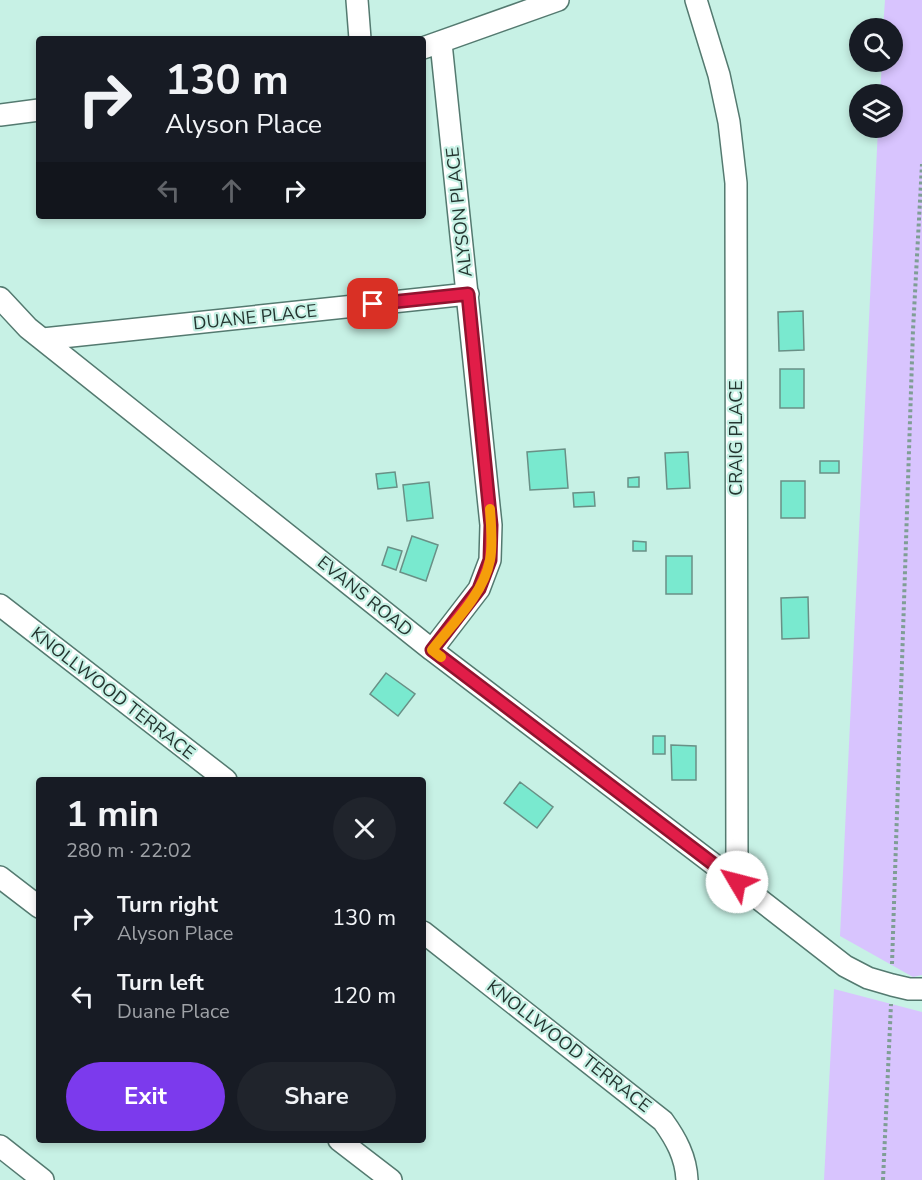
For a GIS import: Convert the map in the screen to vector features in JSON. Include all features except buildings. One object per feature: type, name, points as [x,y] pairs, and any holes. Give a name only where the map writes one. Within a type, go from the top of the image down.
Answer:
[{"type":"street","points":[[357,0],[360,36]]},
{"type":"street","points":[[432,46],[558,0]]},
{"type":"street","name":"CRAIG PLACE","points":[[696,0],[719,75],[729,122],[736,183],[737,882]]},
{"type":"street","name":"ALYSON PLACE","points":[[432,46],[468,294],[491,525],[490,560],[479,589],[432,650]]},
{"type":"street","points":[[0,115],[36,110]]},
{"type":"street","name":"DUANE PLACE","points":[[43,339],[468,294]]},
{"type":"street","name":"EVANS ROAD","points":[[0,298],[28,328],[432,650],[845,966],[868,978],[909,989],[922,989]]},
{"type":"street","name":"KNOLLWOOD TERRACE","points":[[0,605],[222,777]]},
{"type":"street","points":[[0,877],[36,905]]},
{"type":"street","name":"KNOLLWOOD TERRACE","points":[[426,934],[663,1121],[674,1136],[682,1155],[687,1180]]},
{"type":"street","points":[[343,1143],[391,1180]]},
{"type":"street","points":[[0,1146],[44,1180]]},
{"type":"path","points":[[883,1180],[892,985],[912,366],[922,164]]},
{"type":"shaded area","points":[[885,0],[922,0],[922,975],[913,977],[840,936],[878,138],[903,138],[903,84],[881,84],[881,72],[903,72],[903,18],[884,18]]},
{"type":"shaded area","points":[[834,989],[922,1012],[922,1180],[824,1180]]},
{"type":"slow traffic","points":[[441,657],[432,650],[479,589],[490,560],[490,509]]},
{"type":"route","points":[[373,304],[468,294],[491,525],[490,560],[479,589],[432,650],[737,882]]}]
